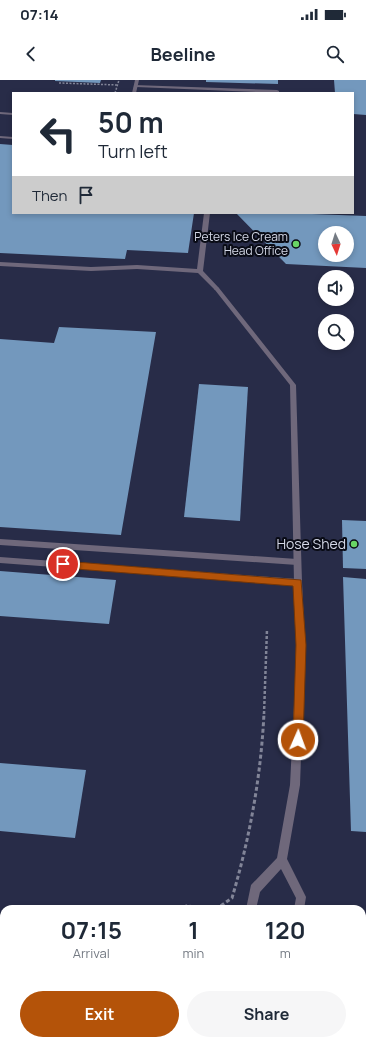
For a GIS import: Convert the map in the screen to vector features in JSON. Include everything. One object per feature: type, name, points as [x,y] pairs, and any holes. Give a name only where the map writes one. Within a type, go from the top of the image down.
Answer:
[{"type":"street","points":[[134,92],[137,80]]},
{"type":"street","points":[[136,86],[277,92]]},
{"type":"street","points":[[0,113],[12,114]]},
{"type":"street","points":[[0,137],[12,138]]},
{"type":"street","points":[[200,271],[207,214]]},
{"type":"street","points":[[0,264],[91,269],[137,267],[200,271],[293,385],[297,562],[301,645],[295,785],[282,860],[255,889],[252,905]]},
{"type":"street","points":[[0,542],[297,562]]},
{"type":"street","points":[[0,560],[298,582]]},
{"type":"street","points":[[282,860],[302,897],[300,905]]},
{"type":"path","points":[[115,92],[119,80]]},
{"type":"path","points":[[59,83],[118,85]]},
{"type":"path","points":[[222,905],[232,898],[254,815],[260,766],[267,629]]},
{"type":"shaded area","points":[[0,80],[366,80],[366,905],[0,905]]},
{"type":"building","points":[[55,80],[101,80],[100,83]]},
{"type":"building","points":[[206,80],[278,80],[278,84],[206,82]]},
{"type":"building","points":[[334,80],[366,80],[366,115],[354,114],[354,92],[335,92]]},
{"type":"building","points":[[0,144],[12,145],[12,214],[194,214],[188,253],[127,250],[125,259],[0,253]]},
{"type":"building","name":"Peters Ice Cream Head Office","points":[[237,214],[312,214],[366,216],[366,268],[286,264]]},
{"type":"building","points":[[59,327],[156,332],[121,535],[0,527],[0,339],[54,343]]},
{"type":"building","points":[[199,384],[248,387],[240,521],[184,517]]},
{"type":"building","name":"Hose Shed","points":[[342,520],[366,521],[366,569],[343,568]]},
{"type":"building","points":[[0,571],[116,580],[109,624],[0,616]]},
{"type":"building","points":[[343,577],[366,579],[366,832],[351,831]]},
{"type":"building","points":[[0,763],[86,770],[75,838],[0,831]]},
{"type":"place","name":"Peters Ice Cream Head Office","points":[[296,244]]},
{"type":"place","name":"Hose Shed","points":[[354,544]]},
{"type":"route","points":[[63,564],[298,582],[301,645],[298,740]]}]
